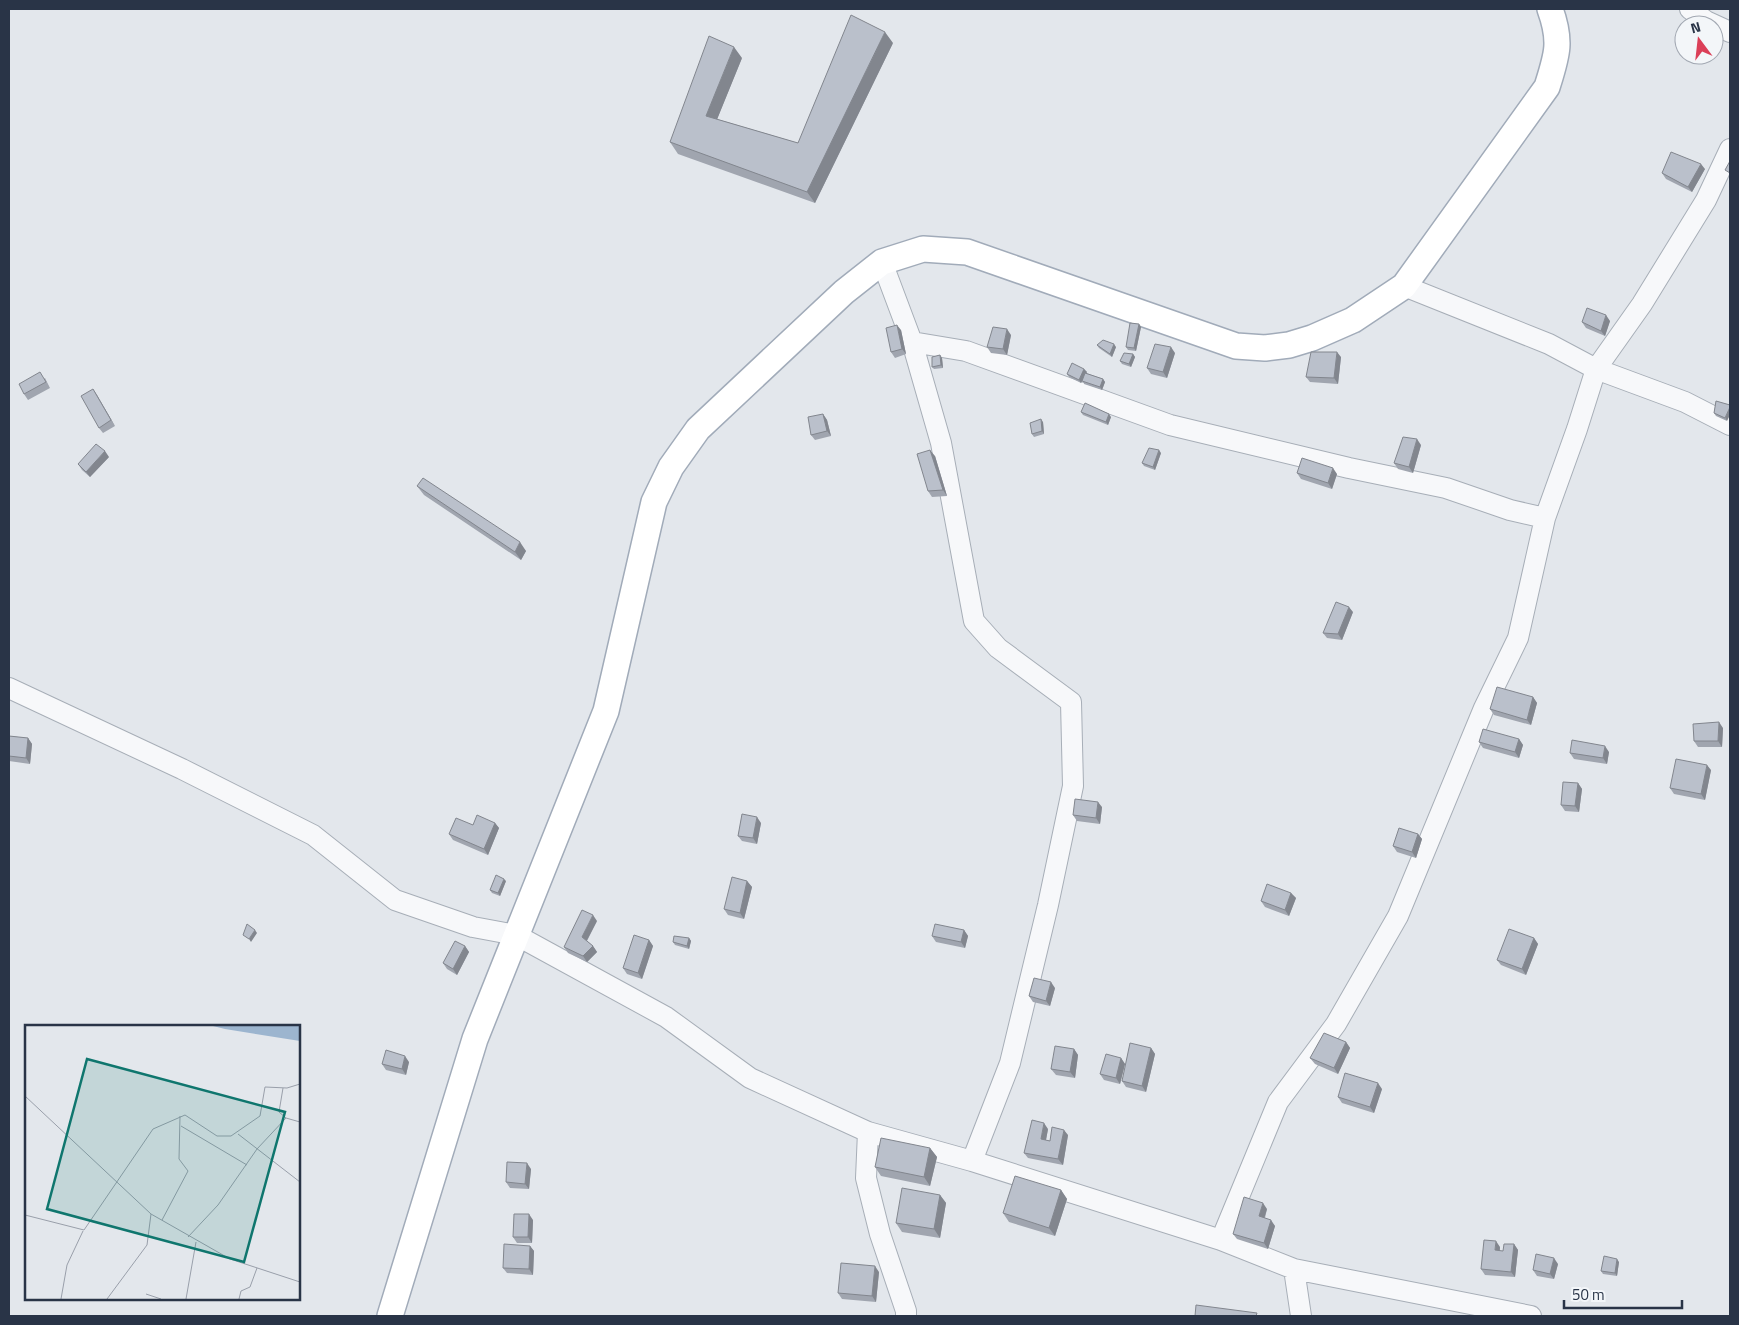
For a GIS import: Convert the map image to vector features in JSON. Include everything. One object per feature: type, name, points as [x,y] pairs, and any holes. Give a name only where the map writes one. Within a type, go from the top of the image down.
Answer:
[{"type":"main road","points":[[390,1316],[475,1039],[606,711],[654,502],[671,467],[698,430],[844,292],[882,262],[924,249],[967,252],[1236,346],[1265,348],[1289,345],[1312,338],[1353,320],[1404,286],[1547,87],[1559,51],[1556,24],[1550,9]]},
{"type":"street","points":[[1690,9],[1706,22],[1730,32]]},
{"type":"street","points":[[1221,1240],[1278,1102],[1336,1024],[1398,916],[1484,708],[1518,638],[1545,518],[1578,429],[1596,369],[1642,304],[1706,200],[1730,149]]},
{"type":"street","points":[[882,262],[912,342],[941,443],[974,621],[998,648],[1072,702],[1073,786],[1052,887],[1010,1063],[972,1161]]},
{"type":"street","points":[[1404,286],[1549,344],[1596,369],[1685,402],[1730,425]]},
{"type":"street","points":[[912,342],[966,351],[1170,425],[1349,468],[1446,488],[1510,510],[1545,518]]},
{"type":"street","points":[[9,688],[182,769],[313,835],[395,900],[473,927],[516,935],[666,1017],[750,1078],[868,1132],[972,1161],[1221,1240],[1294,1269],[1531,1316]]},
{"type":"street","points":[[868,1132],[866,1178],[880,1234],[906,1311],[906,1316]]},
{"type":"street","points":[[1294,1269],[1301,1316]]},
{"type":"building","points":[[851,15],[885,32],[807,192],[670,142],[709,36],[734,47],[706,116],[798,143]]},
{"type":"building","points":[[1671,152],[1701,164],[1688,187],[1662,173]]},
{"type":"building","points":[[1730,161],[1730,173],[1725,170]]},
{"type":"building","points":[[1587,308],[1606,315],[1601,331],[1582,322]]},
{"type":"building","points":[[1130,323],[1139,324],[1134,348],[1126,347]]},
{"type":"building","points":[[897,325],[902,349],[891,352],[886,328]]},
{"type":"building","points":[[993,327],[1007,329],[1003,349],[987,347]]},
{"type":"building","points":[[1103,340],[1114,344],[1110,354],[1097,345]]},
{"type":"building","points":[[1155,344],[1171,347],[1163,372],[1147,368]]},
{"type":"building","points":[[1311,352],[1337,352],[1334,378],[1306,377]]},
{"type":"building","points":[[1124,353],[1133,354],[1129,364],[1120,361]]},
{"type":"building","points":[[940,355],[941,365],[932,367],[932,357]]},
{"type":"building","points":[[1072,363],[1084,369],[1079,380],[1067,374]]},
{"type":"building","points":[[40,372],[46,382],[24,394],[19,384]]},
{"type":"building","points":[[1085,373],[1103,379],[1100,387],[1082,381]]},
{"type":"building","points":[[93,389],[111,420],[99,428],[81,396]]},
{"type":"building","points":[[1716,401],[1730,405],[1725,418],[1714,413]]},
{"type":"building","points":[[1085,403],[1109,414],[1106,422],[1081,412]]},
{"type":"building","points":[[823,414],[827,431],[811,435],[808,417]]},
{"type":"building","points":[[1041,419],[1042,431],[1032,434],[1030,423]]},
{"type":"building","points":[[1403,437],[1417,439],[1409,467],[1394,463]]},
{"type":"building","points":[[96,444],[105,451],[86,472],[78,464]]},
{"type":"building","points":[[1149,448],[1159,450],[1153,467],[1142,463]]},
{"type":"building","points":[[930,450],[943,490],[928,491],[917,454]]},
{"type":"building","points":[[1302,458],[1333,468],[1328,483],[1297,473]]},
{"type":"building","points":[[423,478],[520,542],[515,552],[417,486]]},
{"type":"building","points":[[1336,602],[1349,607],[1338,634],[1323,633]]},
{"type":"building","points":[[1497,687],[1533,697],[1527,720],[1490,709]]},
{"type":"building","points":[[1719,722],[1718,741],[1694,741],[1693,724]]},
{"type":"building","points":[[1483,729],[1519,739],[1515,752],[1479,742]]},
{"type":"building","points":[[9,736],[28,738],[26,758],[9,756]]},
{"type":"building","points":[[1572,740],[1605,746],[1603,758],[1570,753]]},
{"type":"building","points":[[1676,759],[1707,765],[1701,794],[1670,788]]},
{"type":"building","points":[[1563,782],[1578,783],[1575,806],[1561,805]]},
{"type":"building","points":[[1075,799],[1098,802],[1096,818],[1073,815]]},
{"type":"building","points":[[742,814],[757,817],[753,838],[738,836]]},
{"type":"building","points":[[477,815],[495,823],[484,849],[449,834],[456,818],[473,825]]},
{"type":"building","points":[[1399,828],[1418,834],[1412,852],[1393,846]]},
{"type":"building","points":[[496,875],[504,879],[498,893],[490,890]]},
{"type":"building","points":[[732,877],[747,881],[740,913],[724,909]]},
{"type":"building","points":[[1267,884],[1291,893],[1285,910],[1261,901]]},
{"type":"building","points":[[582,910],[593,915],[582,937],[593,946],[583,956],[564,947]]},
{"type":"building","points":[[247,924],[255,930],[249,939],[243,935]]},
{"type":"building","points":[[935,924],[964,930],[961,942],[932,936]]},
{"type":"building","points":[[1509,929],[1534,938],[1522,969],[1497,960]]},
{"type":"building","points":[[634,935],[649,940],[638,973],[623,968]]},
{"type":"building","points":[[674,936],[689,938],[687,946],[673,942]]},
{"type":"building","points":[[455,941],[465,946],[453,969],[443,963]]},
{"type":"building","points":[[1034,978],[1051,982],[1046,1001],[1029,996]]},
{"type":"building","points":[[1324,1033],[1346,1042],[1334,1068],[1310,1058]]},
{"type":"building","points":[[1130,1043],[1151,1048],[1142,1086],[1122,1081]]},
{"type":"building","points":[[1055,1046],[1074,1049],[1070,1072],[1051,1069]]},
{"type":"building","points":[[386,1050],[405,1056],[402,1069],[382,1064]]},
{"type":"building","points":[[1106,1054],[1121,1058],[1116,1078],[1100,1074]]},
{"type":"building","points":[[1345,1073],[1378,1083],[1370,1107],[1338,1097]]},
{"type":"building","points":[[1032,1120],[1044,1123],[1041,1139],[1050,1141],[1052,1127],[1064,1130],[1058,1159],[1024,1153]]},
{"type":"building","points":[[881,1138],[930,1148],[924,1177],[875,1167]]},
{"type":"building","points":[[507,1162],[527,1163],[525,1184],[506,1182]]},
{"type":"building","points":[[1015,1176],[1061,1190],[1049,1228],[1003,1213]]},
{"type":"building","points":[[902,1188],[940,1195],[934,1229],[896,1223]]},
{"type":"building","points":[[1244,1197],[1263,1203],[1259,1216],[1271,1220],[1264,1243],[1233,1234]]},
{"type":"building","points":[[514,1214],[529,1214],[528,1237],[513,1237]]},
{"type":"building","points":[[1484,1240],[1496,1241],[1495,1250],[1503,1251],[1504,1244],[1514,1244],[1511,1272],[1481,1269]]},
{"type":"building","points":[[504,1244],[530,1246],[529,1269],[503,1268]]},
{"type":"building","points":[[1536,1254],[1554,1258],[1550,1274],[1533,1270]]},
{"type":"building","points":[[1604,1256],[1617,1259],[1615,1273],[1601,1271]]},
{"type":"building","points":[[841,1263],[875,1266],[872,1296],[838,1293]]},
{"type":"building","points":[[1196,1305],[1257,1313],[1256,1316],[1195,1316]]}]
